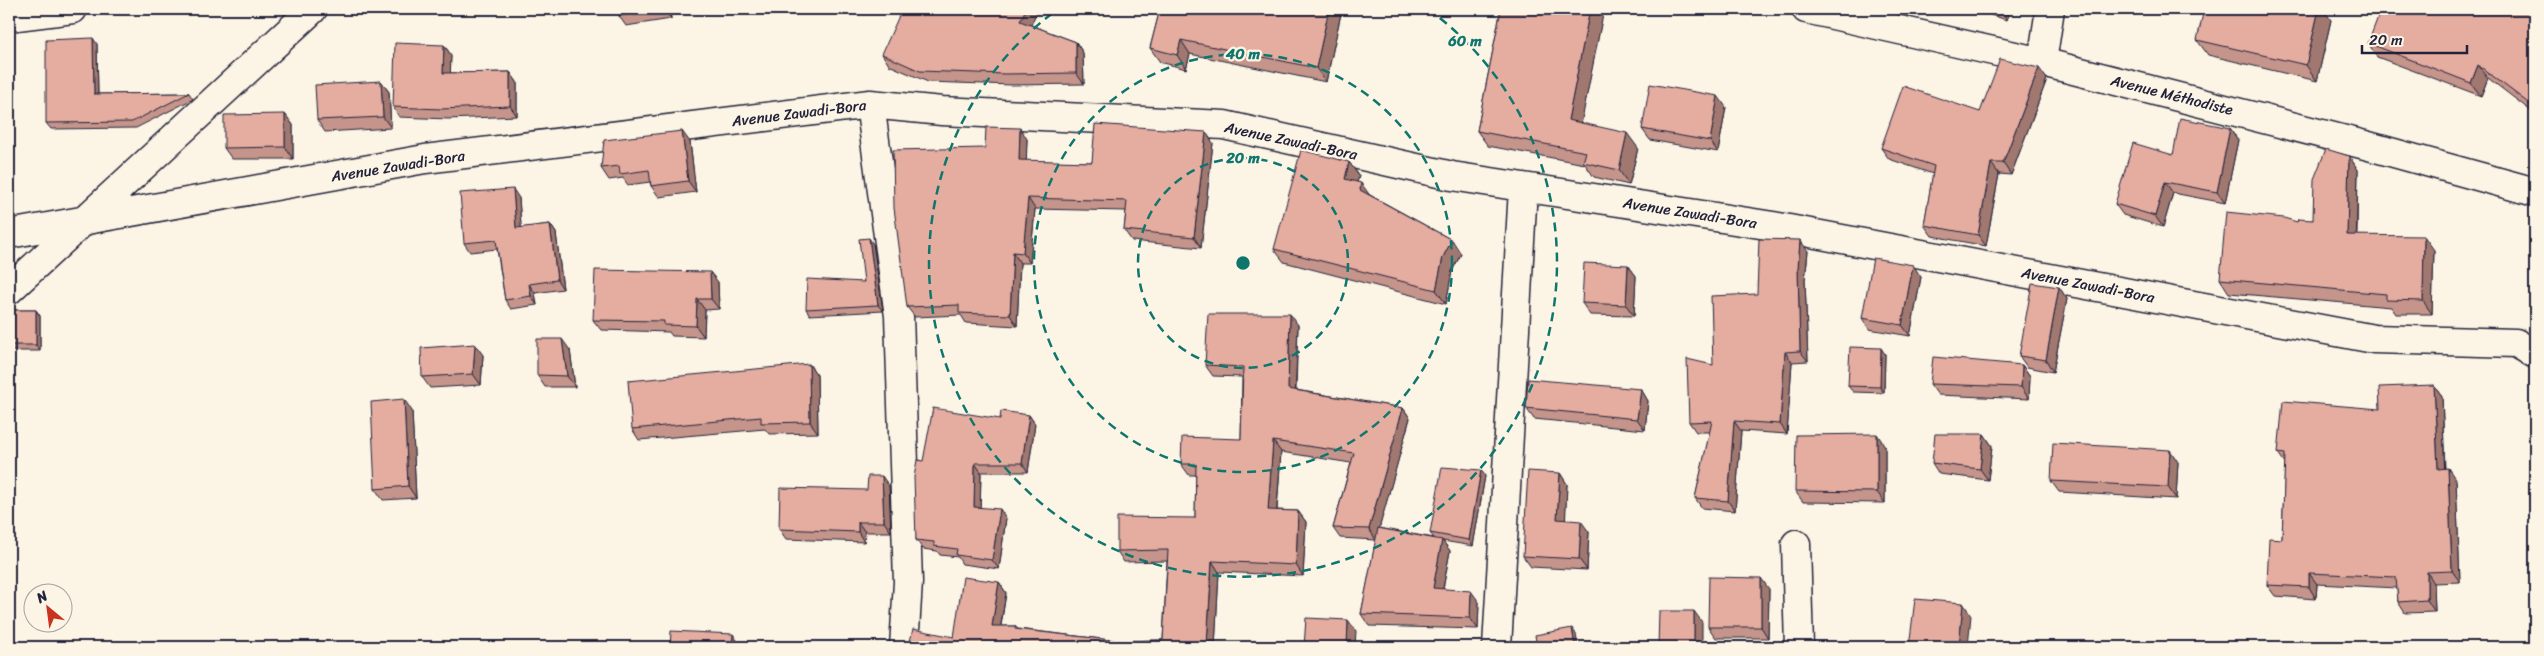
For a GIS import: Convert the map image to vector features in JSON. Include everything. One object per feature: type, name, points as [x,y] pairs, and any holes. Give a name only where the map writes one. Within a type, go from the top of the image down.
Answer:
[{"type":"street","points":[[9,17],[73,9]]},
{"type":"street","name":"Avenue Méthodiste","points":[[1806,9],[2042,62],[2365,145],[2535,192]]},
{"type":"street","points":[[2042,62],[2050,9]]},
{"type":"street","points":[[9,290],[86,220],[304,10]]},
{"type":"street","points":[[870,104],[899,316],[908,582],[904,647]]},
{"type":"street","name":"Avenue Zawadi-Bora","points":[[9,234],[425,159],[870,104],[942,111],[1224,125],[1452,176],[1773,226],[2374,339],[2516,343],[2535,354]]},
{"type":"street","points":[[1498,647],[1523,188]]},
{"type":"street","points":[[1796,544],[1799,647]]},
{"type":"building","points":[[618,9],[659,9],[619,16]]},
{"type":"building","points":[[902,9],[1026,9],[1020,21],[1076,42],[1076,73],[1005,74],[920,71],[882,54]]},
{"type":"building","points":[[1160,9],[1329,9],[1316,68],[1181,40],[1177,55],[1150,48]]},
{"type":"building","points":[[1501,9],[1590,9],[1568,120],[1627,133],[1619,170],[1583,162],[1586,152],[1477,131]]},
{"type":"building","points":[[2204,9],[2319,9],[2306,65],[2197,40]]},
{"type":"building","points":[[2381,9],[2535,9],[2535,108],[2478,65],[2471,83],[2368,43]]},
{"type":"building","points":[[93,38],[94,94],[189,93],[132,122],[46,123],[46,40]]},
{"type":"building","points":[[395,43],[444,45],[443,73],[510,72],[510,106],[441,109],[393,107]]},
{"type":"building","points":[[2000,59],[2039,68],[2003,163],[1991,163],[1978,235],[1924,225],[1934,166],[1881,148],[1903,86],[1980,112]]},
{"type":"building","points":[[381,81],[383,117],[317,120],[315,85]]},
{"type":"building","points":[[1650,84],[1718,96],[1710,141],[1642,129]]},
{"type":"building","points":[[285,114],[285,147],[224,148],[224,115]]},
{"type":"building","points":[[2180,118],[2230,128],[2217,192],[2165,182],[2155,216],[2115,204],[2133,143],[2173,155]]},
{"type":"building","points":[[1095,124],[1206,132],[1194,237],[1124,230],[1127,201],[1028,198],[1023,253],[1013,252],[1010,315],[959,313],[959,305],[907,307],[894,208],[893,150],[985,148],[986,127],[1020,128],[1019,160],[1092,162]]},
{"type":"building","points":[[682,131],[688,181],[651,186],[649,170],[620,174],[619,166],[601,168],[604,140]]},
{"type":"building","points":[[2326,149],[2349,156],[2347,235],[2424,236],[2423,301],[2386,300],[2386,294],[2220,279],[2226,212],[2284,218],[2297,222],[2298,219],[2313,220],[2314,179]]},
{"type":"building","points":[[1301,150],[1349,162],[1345,179],[1361,183],[1360,190],[1452,240],[1443,257],[1436,290],[1274,249]]},
{"type":"building","points":[[513,189],[516,228],[550,224],[557,280],[529,284],[531,296],[505,300],[496,240],[464,243],[460,193]]},
{"type":"building","points":[[869,238],[878,305],[806,309],[807,279],[864,282],[859,239]]},
{"type":"building","points":[[1759,239],[1800,240],[1798,269],[1800,351],[1785,352],[1780,424],[1734,421],[1728,501],[1695,498],[1712,421],[1689,422],[1687,359],[1713,365],[1711,296],[1757,294]]},
{"type":"building","points":[[1873,258],[1913,265],[1902,325],[1862,318]]},
{"type":"building","points":[[1584,263],[1628,265],[1626,305],[1582,303]]},
{"type":"building","points":[[595,270],[710,272],[711,299],[697,299],[696,326],[664,325],[664,321],[593,320]]},
{"type":"building","points":[[2032,283],[2059,287],[2046,360],[2019,356]]},
{"type":"building","points":[[9,310],[36,310],[36,345],[9,345]]},
{"type":"building","points":[[1208,314],[1290,314],[1288,389],[1403,408],[1369,529],[1333,528],[1354,453],[1273,441],[1268,510],[1298,511],[1296,565],[1212,561],[1207,645],[1175,647],[907,647],[913,629],[954,637],[963,577],[999,582],[992,626],[1015,626],[1015,629],[1119,641],[1163,640],[1168,550],[1117,551],[1117,517],[1195,518],[1196,464],[1181,464],[1182,437],[1241,439],[1243,367],[1205,365]]},
{"type":"building","points":[[537,339],[562,339],[567,376],[537,375]]},
{"type":"building","points":[[475,344],[473,374],[422,377],[421,348]]},
{"type":"building","points":[[1850,347],[1881,348],[1880,387],[1848,386]]},
{"type":"building","points":[[1933,357],[2022,365],[2021,387],[1930,384]]},
{"type":"building","points":[[809,364],[810,422],[761,423],[761,417],[632,429],[628,381]]},
{"type":"building","points":[[1528,379],[1641,389],[1637,419],[1526,408]]},
{"type":"building","points":[[2434,385],[2438,469],[2448,468],[2452,571],[2427,572],[2427,600],[2398,602],[2396,577],[2309,573],[2309,587],[2267,585],[2269,538],[2282,539],[2285,454],[2278,453],[2283,401],[2380,409],[2379,387]]},
{"type":"building","points":[[404,399],[408,486],[375,489],[371,402]]},
{"type":"building","points":[[933,408],[1000,419],[1001,411],[1029,415],[1022,463],[975,463],[974,507],[1000,509],[992,560],[956,555],[957,549],[934,546],[934,542],[916,540],[914,477],[917,460],[923,461]]},
{"type":"building","points":[[1877,434],[1877,492],[1795,491],[1796,435]]},
{"type":"building","points":[[1935,434],[1984,434],[1980,469],[1932,463]]},
{"type":"building","points":[[2053,443],[2170,450],[2168,487],[2051,481]]},
{"type":"building","points":[[1442,467],[1481,470],[1469,540],[1430,533]]},
{"type":"building","points":[[1528,471],[1560,473],[1557,519],[1581,521],[1579,559],[1523,556]]},
{"type":"building","points":[[868,476],[882,476],[884,522],[858,522],[858,532],[779,529],[780,488],[867,490]]},
{"type":"building","points":[[1378,528],[1442,540],[1433,588],[1471,591],[1470,618],[1361,614]]},
{"type":"building","points":[[1709,577],[1761,578],[1761,627],[1708,627]]},
{"type":"building","points":[[1915,599],[1963,603],[1959,647],[1909,647]]},
{"type":"building","points":[[1659,611],[1694,611],[1694,647],[1658,647]]},
{"type":"building","points":[[1306,618],[1348,620],[1347,647],[1304,647]]},
{"type":"building","points":[[1572,628],[1575,647],[1537,647],[1535,635]]},
{"type":"building","points":[[671,631],[733,634],[732,647],[670,647]]},
{"type":"building","points":[[1252,643],[1288,647],[1251,647]]}]
